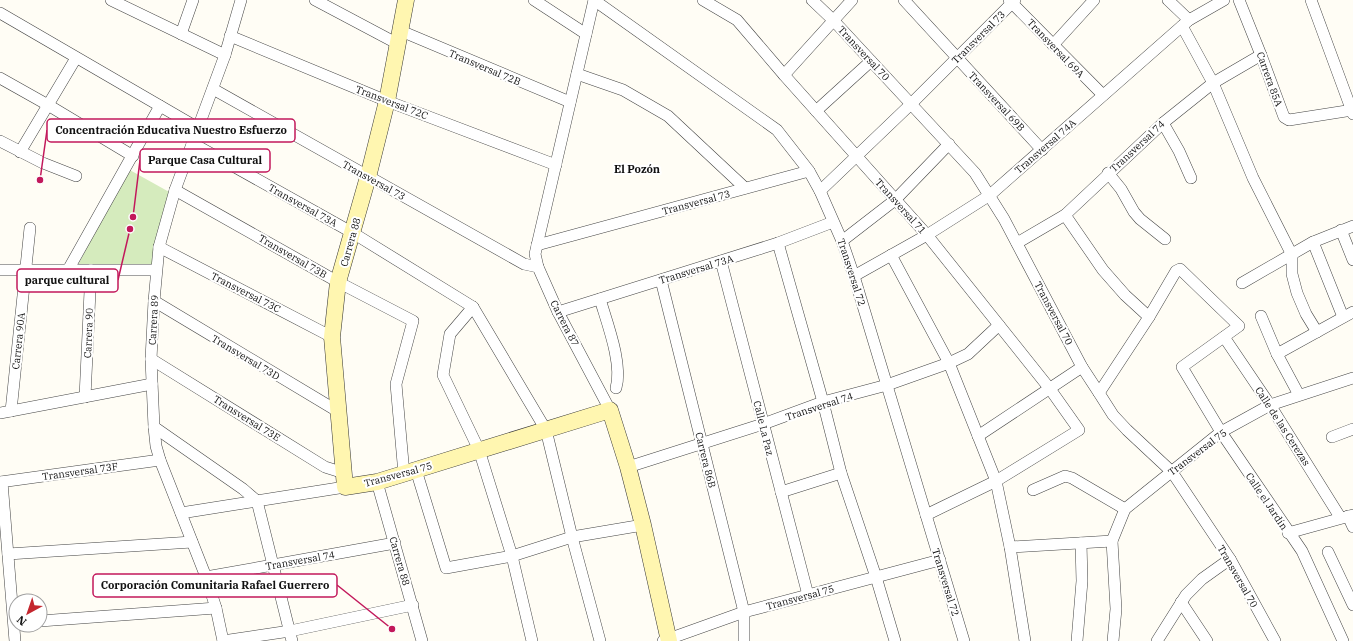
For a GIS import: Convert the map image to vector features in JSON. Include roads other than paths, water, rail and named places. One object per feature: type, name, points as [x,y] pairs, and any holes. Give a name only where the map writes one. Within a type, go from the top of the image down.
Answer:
[{"type":"street","points":[[181,34],[194,0]]},
{"type":"street","name":"Carrera 89","points":[[223,641],[216,608],[206,577],[160,460],[156,446],[151,359],[156,270],[159,247],[175,190],[225,54],[241,0]]},
{"type":"street","name":"Transversal 72B","points":[[315,0],[399,38],[570,102]]},
{"type":"street","name":"Carrera 88","points":[[344,480],[332,337],[338,282],[353,233],[387,101],[406,0]]},
{"type":"street","points":[[534,0],[586,34]]},
{"type":"street","name":"Carrera 87","points":[[594,0],[535,254],[538,267],[558,312],[610,410],[628,467],[643,524],[667,640]]},
{"type":"street","name":"Transversal 72","points":[[594,0],[777,130],[809,172],[820,191],[842,240],[854,276],[964,641]]},
{"type":"street","name":"Transversal 71","points":[[703,0],[737,20],[927,235],[1050,389],[1079,430],[996,481]]},
{"type":"street","name":"Transversal 70","points":[[812,0],[833,20],[975,173],[990,195],[1017,243],[1082,367],[1113,415],[1172,472],[1230,559],[1275,641]]},
{"type":"street","points":[[784,74],[852,0]]},
{"type":"street","name":"Transversal 69B","points":[[904,0],[1042,150]]},
{"type":"street","points":[[1053,45],[1094,0]]},
{"type":"street","points":[[1168,0],[1185,23],[1213,83],[1253,178],[1292,255],[1292,274],[1297,293],[1306,314],[1317,332]]},
{"type":"street","name":"Carrera 85A","points":[[1239,0],[1284,117],[1289,120],[1352,111]]},
{"type":"street","points":[[1311,0],[1352,111]]},
{"type":"street","points":[[114,1],[225,54]]},
{"type":"street","name":"Transversal 73","points":[[820,191],[958,58],[1012,1]]},
{"type":"street","name":"Transversal 69A","points":[[1012,1],[1103,96]]},
{"type":"street","name":"Transversal 74A","points":[[854,276],[927,235],[990,195],[1185,23],[1221,1]]},
{"type":"street","points":[[0,13],[198,128]]},
{"type":"street","name":"Transversal 72C","points":[[230,36],[387,101],[556,165]]},
{"type":"street","name":"Transversal 74","points":[[1017,243],[1065,215],[1162,123],[1213,83],[1261,54]]},
{"type":"street","points":[[20,152],[76,58]]},
{"type":"street","points":[[816,111],[870,61]]},
{"type":"street","points":[[577,74],[623,90],[668,116],[745,188]]},
{"type":"street","points":[[0,78],[133,156]]},
{"type":"street","name":"Transversal 73","points":[[212,89],[524,264],[538,267]]},
{"type":"street","points":[[68,270],[160,106]]},
{"type":"street","points":[[1162,123],[1179,151],[1191,178]]},
{"type":"street","points":[[0,141],[43,163],[76,176]]},
{"type":"street","name":"Transversal 73A","points":[[192,143],[353,233],[473,307]]},
{"type":"street","points":[[842,240],[895,200],[949,144]]},
{"type":"street","name":"Transversal 73","points":[[537,245],[809,172]]},
{"type":"street","points":[[1108,173],[1121,189],[1134,212],[1140,219],[1165,239]]},
{"type":"street","name":"Transversal 73B","points":[[175,190],[338,282],[413,321],[396,384],[410,472]]},
{"type":"street","points":[[1065,215],[1103,270],[1125,296],[1149,317]]},
{"type":"street","name":"Transversal 73A","points":[[558,312],[778,243],[833,222]]},
{"type":"street","points":[[1242,283],[1313,242],[1353,226]]},
{"type":"street","name":"Carrera 90A","points":[[6,412],[26,270],[30,228]]},
{"type":"street","points":[[1341,230],[1353,260]]},
{"type":"street","points":[[1277,354],[1348,315],[1313,242]]},
{"type":"street","points":[[778,243],[823,402],[841,473],[876,577],[894,641]]},
{"type":"street","name":"Transversal 73C","points":[[159,247],[332,337]]},
{"type":"street","points":[[891,256],[949,363],[996,481],[1010,547],[1025,641]]},
{"type":"street","name":"Calle La Paz","points":[[721,261],[808,595]]},
{"type":"street","points":[[1099,393],[1149,317],[1176,271],[1180,269],[1239,326],[1224,337]]},
{"type":"street","points":[[0,270],[156,270]]},
{"type":"street","name":"Carrera 90","points":[[85,397],[90,270]]},
{"type":"street","name":"Carrera 86B","points":[[661,280],[744,612],[744,641]]},
{"type":"street","points":[[600,299],[618,364],[618,380],[616,388]]},
{"type":"street","name":"Transversal 73D","points":[[154,301],[339,412]]},
{"type":"street","points":[[532,641],[512,556],[479,450],[443,375],[450,334],[473,307],[546,430],[572,537],[600,641]]},
{"type":"street","points":[[1261,316],[1277,354],[1299,395]]},
{"type":"street","name":"Transversal 74","points":[[628,467],[764,424],[823,402],[887,386],[949,363],[968,354],[999,325]]},
{"type":"street","name":"Calle el Jardín","points":[[1224,337],[1182,367],[1221,432],[1288,533],[1302,551],[1343,641]]},
{"type":"street","name":"Calle de las Cerezas","points":[[1224,337],[1347,516],[1353,527]]},
{"type":"street","name":"Transversal 73E","points":[[151,359],[344,480]]},
{"type":"street","points":[[978,436],[1082,367]]},
{"type":"street","name":"Transversal 75","points":[[1113,641],[1116,610],[1112,541],[1125,509],[1164,476],[1172,472],[1221,432],[1270,405],[1353,378]]},
{"type":"street","points":[[6,412],[152,384]]},
{"type":"street","name":"Transversal 75","points":[[181,513],[257,501],[344,480],[377,482],[610,410]]},
{"type":"street","points":[[154,427],[243,489],[257,501],[291,636]]},
{"type":"street","points":[[1332,437],[1353,429]]},
{"type":"street","name":"Transversal 73F","points":[[1,482],[160,460]]},
{"type":"street","points":[[410,472],[446,568],[512,556],[572,537],[643,524]]},
{"type":"street","points":[[781,492],[841,473]]},
{"type":"street","points":[[1033,490],[1065,476],[1072,478],[1125,509]]},
{"type":"street","points":[[926,515],[996,481]]},
{"type":"street","points":[[1,482],[12,593]]},
{"type":"street","name":"Carrera 88","points":[[377,482],[422,641]]},
{"type":"street","points":[[1288,533],[1347,516]]},
{"type":"street","points":[[1010,547],[1112,541]]},
{"type":"street","points":[[8,554],[192,542]]},
{"type":"street","name":"Transversal 74","points":[[206,577],[395,543]]},
{"type":"street","points":[[1077,641],[1082,581],[1081,543]]},
{"type":"street","points":[[1328,552],[1353,605]]},
{"type":"street","points":[[1157,641],[1181,602],[1199,582],[1230,559]]},
{"type":"street","name":"Transversal 75","points":[[667,640],[744,612],[940,560]]},
{"type":"street","points":[[1181,602],[1207,641]]},
{"type":"street","points":[[223,641],[291,636],[413,605]]},
{"type":"street","points":[[48,620],[216,608]]},
{"type":"place","name":"Concentración Educativa Nuestro Esfuerzo","points":[[40,180]]},
{"type":"place","name":"Parque Casa Cultural","points":[[133,217]]},
{"type":"place","name":"parque cultural","points":[[130,229]]},
{"type":"place","name":"Corporación Comunitaria Rafael Guerrero","points":[[392,629]]},
{"type":"district","name":"El Pozón","points":[[637,169]]}]
